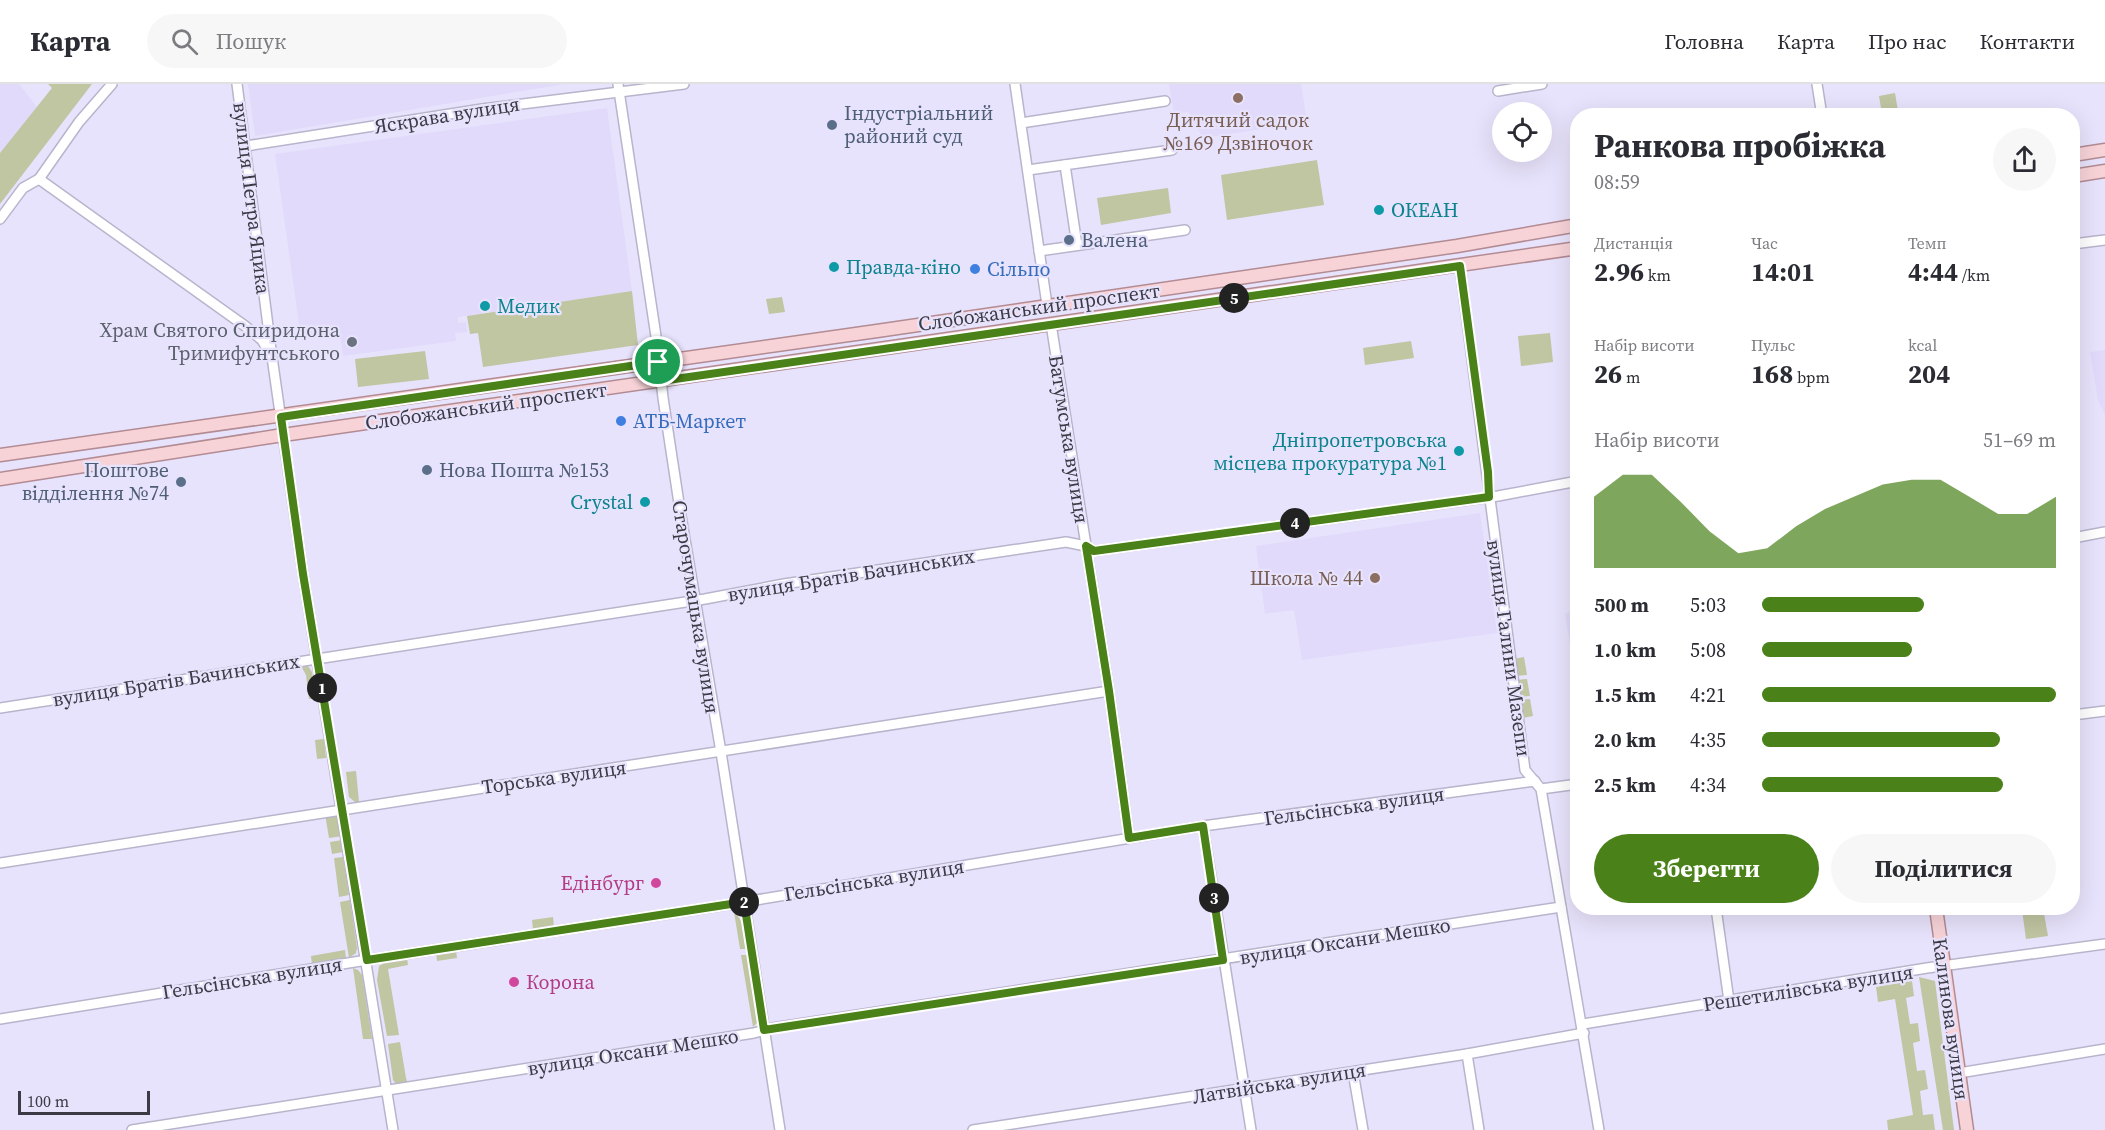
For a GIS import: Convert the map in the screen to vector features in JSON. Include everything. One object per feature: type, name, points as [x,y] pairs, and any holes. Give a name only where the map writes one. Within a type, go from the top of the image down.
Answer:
[{"type":"main road","points":[[2080,154],[2105,150]]},
{"type":"main road","points":[[2080,175],[2105,171]]},
{"type":"main road","name":"Слобожанський проспект","points":[[0,455],[281,417],[1449,247],[1570,226]]},
{"type":"main road","name":"Слобожанський проспект","points":[[0,478],[1570,249]]},
{"type":"main road","name":"Калинова вулиця","points":[[1937,915],[1967,1130]]},
{"type":"street","points":[[0,219],[23,188],[39,179],[79,122],[112,84]]},
{"type":"street","name":"вулиця Петра Яцика","points":[[237,84],[272,357],[317,658],[393,1130]]},
{"type":"street","name":"Яскрава вулиця","points":[[246,146],[619,88],[633,92],[684,84]]},
{"type":"street","points":[[1015,84],[1047,305]]},
{"type":"street","points":[[1498,91],[1542,84]]},
{"type":"street","points":[[1817,84],[1821,108]]},
{"type":"street","name":"Старочумацька вулиця","points":[[619,88],[658,362],[780,1130]]},
{"type":"street","points":[[1021,123],[1164,101]]},
{"type":"street","points":[[1028,170],[1172,150]]},
{"type":"street","points":[[1065,165],[1077,245]]},
{"type":"street","points":[[39,179],[245,326],[262,340],[272,357]]},
{"type":"street","points":[[1039,250],[1185,230]]},
{"type":"street","points":[[2080,243],[2105,240]]},
{"type":"street","name":"вулиця Галини Мазепи","points":[[1460,266],[1526,770],[1538,785],[1583,1029],[1599,1130]]},
{"type":"street","name":"Батумська вулиця","points":[[1051,324],[1109,691],[1129,838]]},
{"type":"street","name":"вулиця Братів Бачинських","points":[[0,708],[695,600],[784,584],[1066,542],[1086,546],[1094,551],[1489,497],[1570,482]]},
{"type":"street","points":[[2080,537],[2105,532]]},
{"type":"street","name":"Торська вулиця","points":[[0,863],[342,808],[1109,691]]},
{"type":"street","points":[[2080,714],[2105,711]]},
{"type":"street","name":"Гельсінська вулиця","points":[[0,1019],[744,902],[1203,826],[1538,785],[1570,784]]},
{"type":"street","points":[[1203,826],[1251,1130]]},
{"type":"street","name":"вулиця Оксани Мешко","points":[[132,1130],[1561,907]]},
{"type":"street","points":[[1717,915],[1729,1001]]},
{"type":"street","name":"Решетилівська вулиця","points":[[1583,1029],[1729,1001],[1944,965],[2105,944]]},
{"type":"street","name":"Латвійська вулиця","points":[[973,1130],[1467,1054],[1583,1029]]},
{"type":"street","points":[[1959,1073],[2105,1049]]},
{"type":"street","points":[[1467,1054],[1479,1130]]},
{"type":"street","points":[[1353,1072],[1363,1130]]},
{"type":"shaded area","points":[[0,84],[19,84],[37,107],[0,153]]},
{"type":"shaded area","points":[[248,84],[564,84],[255,136]]},
{"type":"shaded area","name":"Дитячий садок №169 Дзвіночок","points":[[1169,84],[1301,84],[1307,122],[1203,138],[1188,112],[1174,114]]},
{"type":"shaded area","points":[[607,108],[632,291],[458,317],[458,323],[466,322],[467,332],[455,333],[456,341],[343,356],[340,335],[301,338],[275,154]]},
{"type":"shaded area","points":[[2105,350],[2105,415],[2098,400],[2090,352]]},
{"type":"shaded area","name":"Школа № 44","points":[[1480,513],[1497,633],[1302,660],[1294,610],[1265,614],[1256,546]]},
{"type":"shaded area","points":[[1570,612],[1570,646],[1565,613]]},
{"type":"green space","points":[[48,84],[92,84],[0,204],[0,153],[52,88]]},
{"type":"green space","points":[[1895,93],[1898,108],[1881,108],[1879,96]]},
{"type":"green space","points":[[1317,160],[1324,205],[1227,220],[1221,175]]},
{"type":"green space","points":[[1168,188],[1171,213],[1101,225],[1097,198]]},
{"type":"green space","points":[[632,291],[638,345],[483,367],[478,333],[470,334],[467,316]]},
{"type":"green space","points":[[782,297],[785,312],[769,314],[766,299]]},
{"type":"green space","points":[[1550,333],[1553,362],[1521,366],[1518,336]]},
{"type":"green space","points":[[1411,341],[1414,358],[1365,365],[1363,348]]},
{"type":"green space","points":[[425,351],[429,379],[358,387],[355,359]]},
{"type":"green space","points":[[1524,657],[1527,675],[1516,676],[1513,659]]},
{"type":"green space","points":[[301,666],[308,666],[312,672],[316,698],[309,699],[306,675]]},
{"type":"green space","points":[[1527,679],[1530,696],[1520,697],[1517,680]]},
{"type":"green space","points":[[1530,699],[1533,716],[1523,718],[1520,700]]},
{"type":"green space","points":[[324,739],[326,758],[317,759],[315,740]]},
{"type":"green space","points":[[356,771],[359,802],[349,797],[346,772]]},
{"type":"green space","points":[[332,813],[338,816],[343,836],[329,838],[325,814]]},
{"type":"green space","points":[[342,840],[343,852],[332,854],[330,842]]},
{"type":"green space","points":[[343,857],[349,895],[339,897],[334,858]]},
{"type":"green space","points":[[350,900],[357,948],[356,953],[349,958],[340,902]]},
{"type":"green space","points":[[734,912],[742,924],[746,949],[740,949]]},
{"type":"green space","points":[[2023,915],[2044,915],[2048,936],[2026,939]]},
{"type":"green space","points":[[553,917],[554,927],[533,930],[532,920]]},
{"type":"green space","points":[[345,950],[346,959],[312,965],[311,956]]},
{"type":"green space","points":[[456,950],[457,958],[437,961],[436,953]]},
{"type":"green space","points":[[741,955],[747,955],[757,1023],[753,1027]]},
{"type":"green space","points":[[407,958],[408,965],[388,969],[399,1035],[387,1036],[377,980],[379,966],[386,962]]},
{"type":"green space","points":[[353,968],[362,975],[372,1039],[363,1039]]},
{"type":"green space","points":[[1919,977],[1935,981],[1954,1130],[1943,1130]]},
{"type":"green space","points":[[1912,981],[1914,996],[1906,998],[1910,1024],[1918,1023],[1920,1041],[1913,1043],[1917,1071],[1925,1070],[1928,1089],[1920,1091],[1923,1115],[1933,1114],[1935,1130],[1888,1130],[1887,1120],[1913,1115],[1895,999],[1878,1002],[1876,987]]},
{"type":"green space","points":[[400,1042],[408,1084],[396,1084],[393,1080],[388,1044]]},
{"type":"place","name":"Дитячий садок №169 Дзвіночок","points":[[1238,98]]},
{"type":"place","name":"Індустріальний районий суд","points":[[832,125]]},
{"type":"place","name":"ОКЕАН","points":[[1379,210]]},
{"type":"place","name":"Валена","points":[[1069,240]]},
{"type":"place","name":"Правда-кіно","points":[[834,267]]},
{"type":"place","name":"Сільпо","points":[[975,269]]},
{"type":"place","name":"Медик","points":[[485,306]]},
{"type":"place","name":"Храм Святого Спиридона Тримифунтського","points":[[352,342]]},
{"type":"place","name":"АТБ-Маркет","points":[[621,421]]},
{"type":"place","name":"Дніпропетровська місцева прокуратура №1","points":[[1459,451]]},
{"type":"place","name":"Нова Пошта №153","points":[[427,470]]},
{"type":"place","name":"Поштове відділення №74","points":[[181,482]]},
{"type":"place","name":"Crystal","points":[[645,502]]},
{"type":"place","name":"Школа № 44","points":[[1375,578]]},
{"type":"place","name":"Едінбург","points":[[656,883]]},
{"type":"place","name":"Корона","points":[[514,982]]},
{"type":"route","points":[[1460,266],[1488,472],[1489,497],[1094,551],[1086,546],[1129,838],[1203,826],[1223,960],[764,1030],[744,902],[367,960],[303,574],[281,417],[658,362],[661,381],[1460,266]]}]
